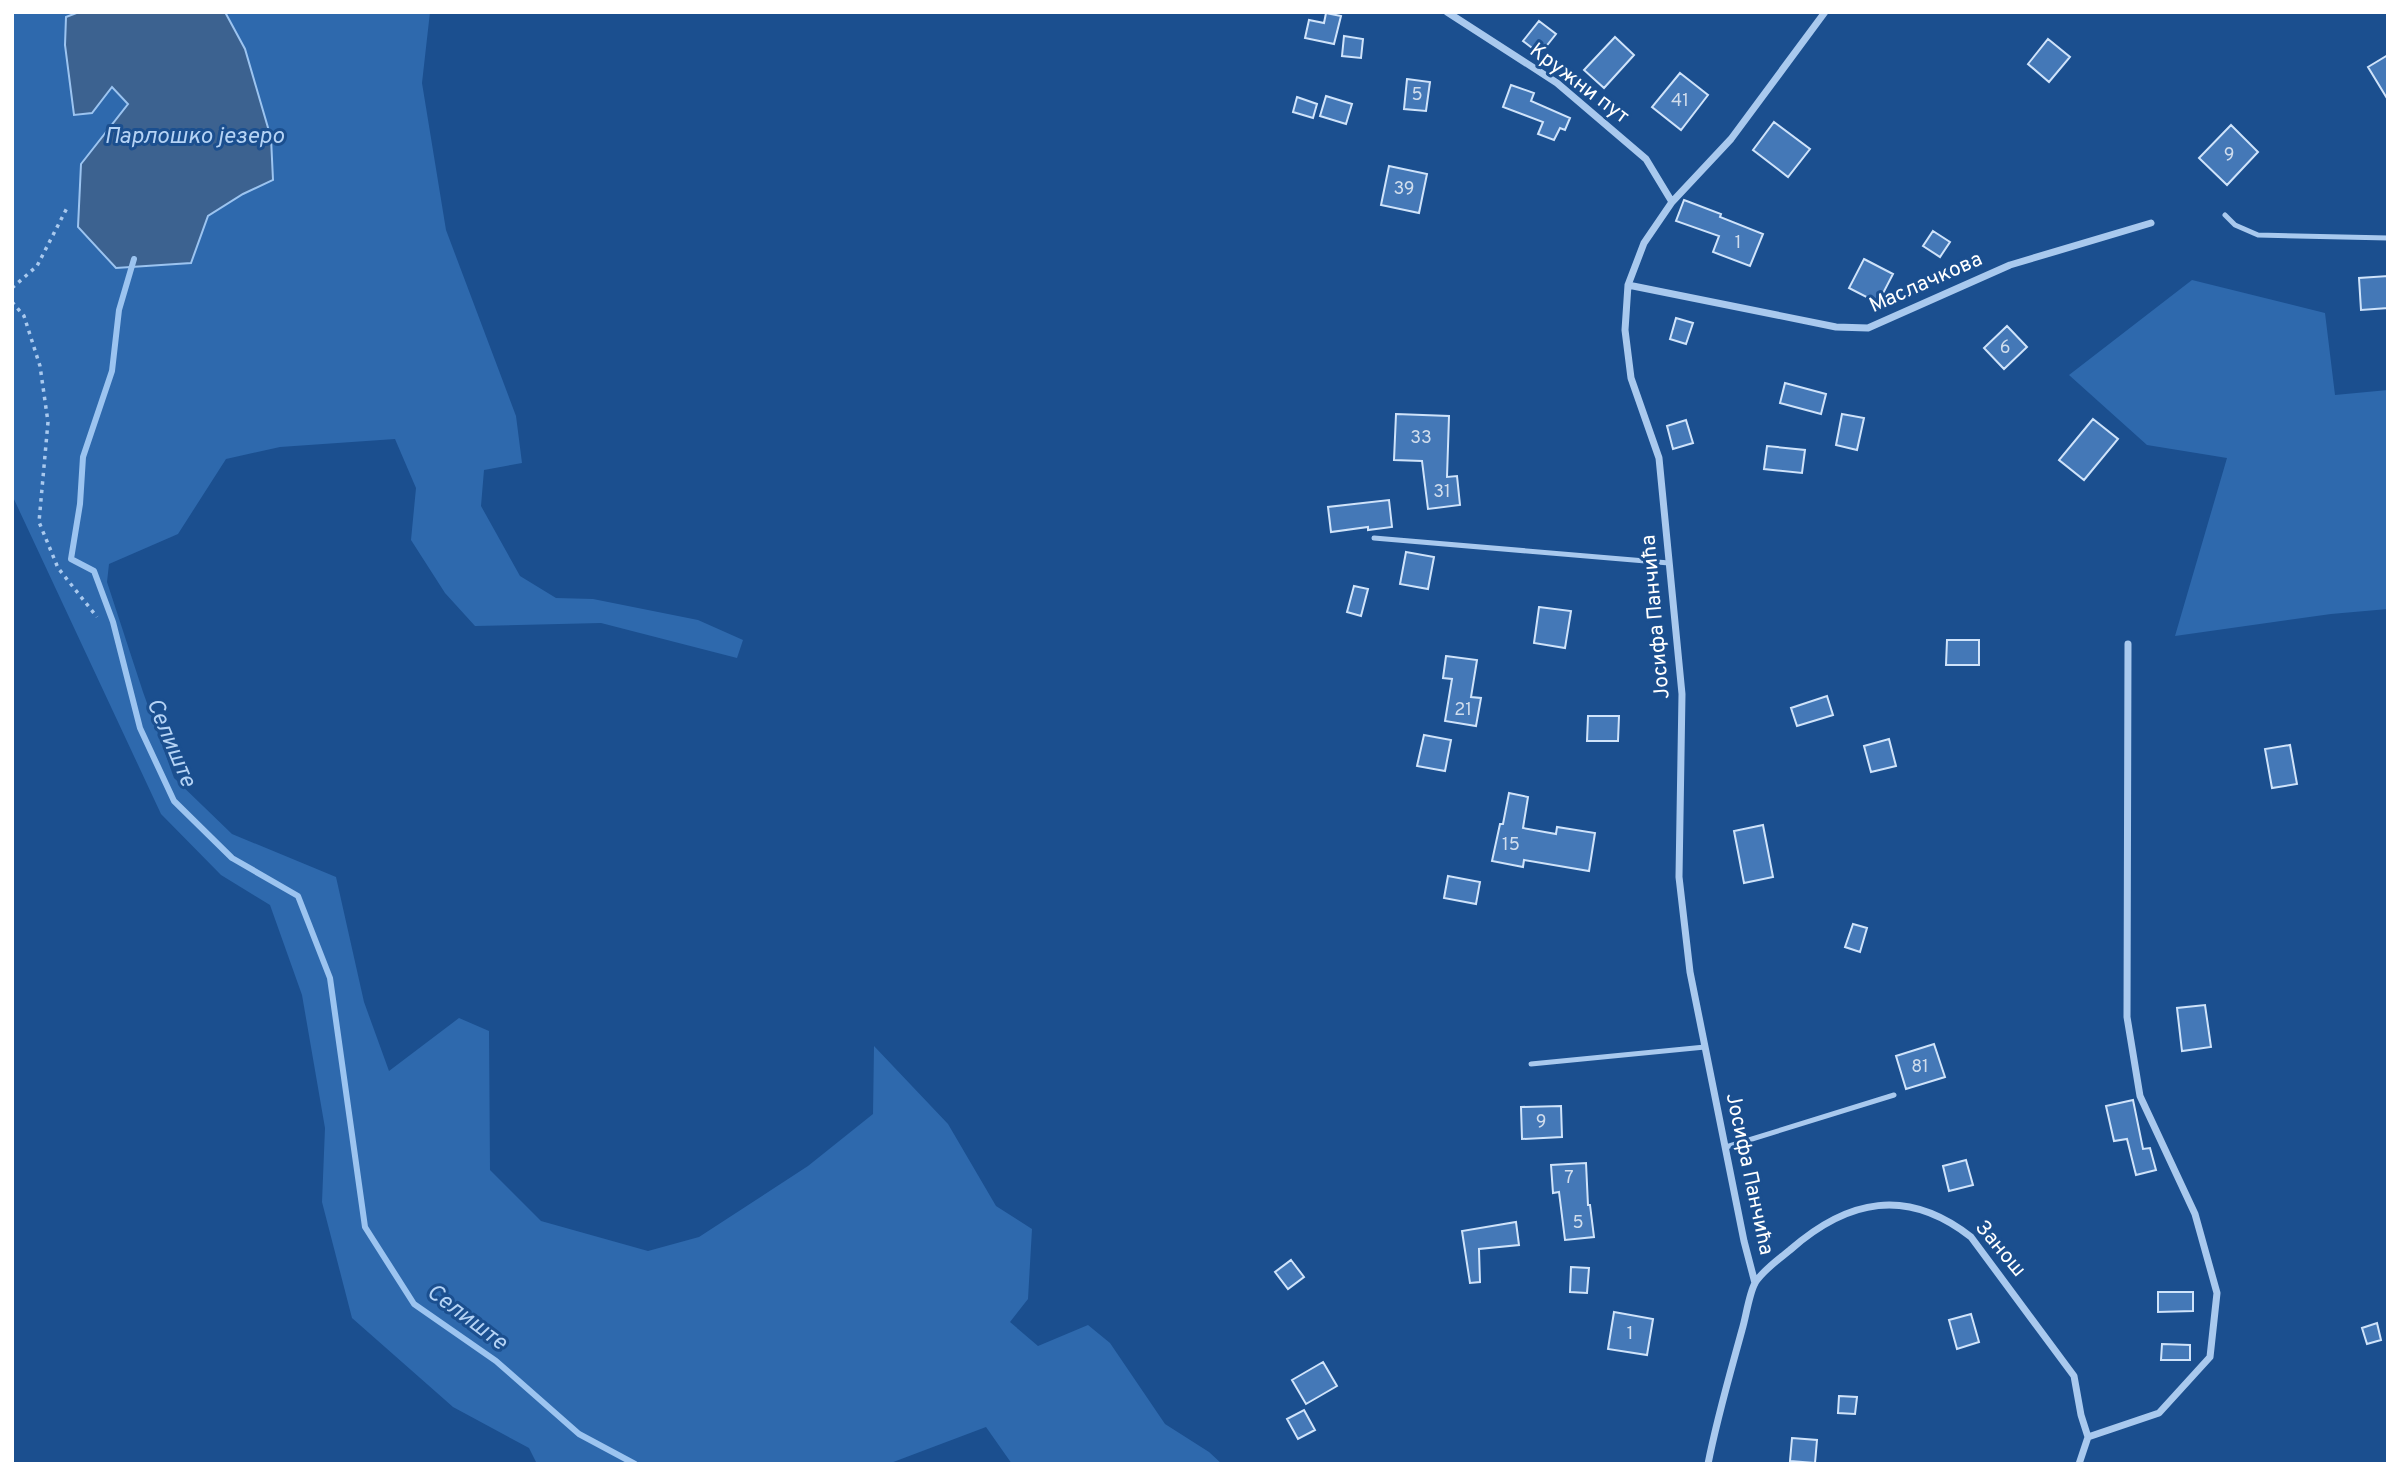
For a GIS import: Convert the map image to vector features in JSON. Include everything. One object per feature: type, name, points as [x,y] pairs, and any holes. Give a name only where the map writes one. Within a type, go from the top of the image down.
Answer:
[{"type":"street","name":"Јосифа Панчића","points":[[1755,1283],[1744,1241],[1690,972],[1679,877],[1682,694],[1659,458],[1631,378],[1625,330],[1628,285],[1644,243],[1672,202],[1731,139],[1825,12]]},
{"type":"street","name":"Кружни пут","points":[[1449,13],[1557,83],[1647,159],[1672,202]]},
{"type":"street","name":"Маслачкова","points":[[1628,285],[1836,327],[1868,328],[2010,265],[2151,223]]},
{"type":"street","points":[[2079,1464],[2088,1437],[2159,1413],[2210,1357],[2217,1293],[2195,1214],[2140,1096],[2127,1017],[2127,644]]},
{"type":"street","name":"Занош","points":[[1755,1283],[1808,1234],[1846,1214],[1875,1204],[1906,1207],[1951,1221],[1971,1237],[2074,1376],[2088,1437]]},
{"type":"street","points":[[1709,1464],[1714,1433],[1755,1283]]},
{"type":"lane","points":[[2225,215],[2235,225],[2258,235],[2388,238]]},
{"type":"lane","points":[[1374,538],[1669,563]]},
{"type":"lane","points":[[1531,1064],[1705,1047]]},
{"type":"lane","points":[[1726,1147],[1894,1095]]},
{"type":"path","points":[[12,288],[37,266],[68,206]]},
{"type":"path","points":[[12,302],[24,316],[40,366],[48,422],[39,522],[58,568],[97,617]]},
{"type":"shaded area","points":[[12,12],[78,12],[66,17],[65,45],[74,114],[92,113],[112,87],[128,104],[81,165],[191,263],[208,216],[243,194],[273,180],[271,138],[245,49],[225,12],[430,12],[422,83],[446,230],[516,416],[522,463],[484,470],[481,506],[520,576],[556,598],[593,599],[698,620],[743,640],[737,658],[601,623],[475,626],[445,593],[411,540],[416,488],[395,439],[280,447],[226,459],[178,534],[109,564],[107,582],[174,778],[232,834],[336,877],[364,1002],[389,1071],[459,1018],[489,1031],[490,1170],[541,1221],[648,1251],[699,1237],[808,1166],[873,1114],[874,1046],[948,1124],[996,1206],[1032,1229],[1028,1299],[1010,1322],[1038,1346],[1088,1325],[1110,1343],[1165,1424],[1209,1452],[1222,1464],[1012,1464],[986,1427],[888,1464],[537,1464],[529,1448],[453,1407],[352,1318],[322,1202],[325,1128],[302,995],[270,905],[221,875],[161,814],[12,495]]},
{"type":"shaded area","points":[[2192,280],[2325,313],[2335,395],[2388,390],[2388,609],[2331,614],[2175,636],[2227,458],[2147,445],[2069,375]]},
{"type":"water","name":"Парлошко језеро","points":[[79,12],[225,12],[245,49],[271,138],[273,180],[243,194],[208,216],[191,263],[116,268],[78,227],[81,164],[128,104],[112,87],[92,113],[74,115],[65,45],[66,17]]},
{"type":"building","points":[[1326,13],[1341,16],[1334,44],[1305,38],[1309,20],[1324,23]]},
{"type":"building","points":[[1539,21],[1556,34],[1540,54],[1523,41]]},
{"type":"building","points":[[1344,36],[1363,39],[1361,58],[1342,56]]},
{"type":"building","points":[[1615,37],[1634,55],[1604,88],[1584,70]]},
{"type":"building","points":[[2048,39],[2070,57],[2049,82],[2028,64]]},
{"type":"building","points":[[2388,55],[2388,100],[2368,67]]},
{"type":"building","points":[[1680,73],[1708,95],[1681,130],[1652,107]]},
{"type":"building","points":[[1407,79],[1430,82],[1426,111],[1404,109]]},
{"type":"building","points":[[1511,85],[1534,93],[1531,101],[1570,118],[1565,130],[1560,128],[1554,140],[1538,134],[1543,122],[1503,107]]},
{"type":"building","points":[[1326,96],[1352,104],[1346,124],[1320,116]]},
{"type":"building","points":[[1297,97],[1317,104],[1313,118],[1293,112]]},
{"type":"building","points":[[1774,122],[1810,149],[1788,177],[1753,150]]},
{"type":"building","points":[[2231,125],[2258,152],[2227,185],[2199,158]]},
{"type":"building","points":[[1389,166],[1427,174],[1419,213],[1381,205]]},
{"type":"building","points":[[1684,200],[1763,234],[1750,266],[1713,252],[1719,236],[1676,221]]},
{"type":"building","points":[[1933,231],[1950,242],[1940,257],[1923,246]]},
{"type":"building","points":[[1864,259],[1893,274],[1878,303],[1849,288]]},
{"type":"building","points":[[2388,276],[2388,308],[2361,310],[2359,278]]},
{"type":"building","points":[[1676,318],[1693,323],[1686,344],[1670,339]]},
{"type":"building","points":[[2007,326],[2027,347],[2004,369],[1984,348]]},
{"type":"building","points":[[1785,383],[1826,394],[1821,414],[1780,403]]},
{"type":"building","points":[[1396,414],[1449,416],[1447,477],[1457,476],[1460,505],[1428,509],[1422,461],[1394,460]]},
{"type":"building","points":[[1842,414],[1864,418],[1857,450],[1836,445]]},
{"type":"building","points":[[2093,419],[2118,439],[2084,480],[2059,460]]},
{"type":"building","points":[[1686,420],[1693,443],[1673,449],[1667,426]]},
{"type":"building","points":[[1767,446],[1805,450],[1802,473],[1764,469]]},
{"type":"building","points":[[1389,500],[1392,527],[1331,532],[1328,507]]},
{"type":"building","points":[[1406,552],[1434,557],[1428,589],[1400,584]]},
{"type":"building","points":[[1354,586],[1368,589],[1361,616],[1347,612]]},
{"type":"building","points":[[1539,607],[1571,611],[1565,648],[1534,643]]},
{"type":"building","points":[[1947,640],[1979,640],[1979,665],[1946,665]]},
{"type":"building","points":[[1446,656],[1477,660],[1471,697],[1481,698],[1476,726],[1445,721],[1452,679],[1443,678]]},
{"type":"building","points":[[1827,696],[1833,715],[1797,726],[1791,708]]},
{"type":"building","points":[[1588,716],[1619,716],[1618,741],[1587,741]]},
{"type":"building","points":[[1424,735],[1451,740],[1445,771],[1417,766]]},
{"type":"building","points":[[1889,739],[1896,766],[1871,772],[1864,746]]},
{"type":"building","points":[[2290,745],[2297,784],[2272,788],[2265,749]]},
{"type":"building","points":[[1509,793],[1528,797],[1523,828],[1556,834],[1557,827],[1595,833],[1589,871],[1524,860],[1523,867],[1492,861]]},
{"type":"building","points":[[1763,825],[1773,877],[1744,883],[1734,831]]},
{"type":"building","points":[[1448,876],[1480,882],[1476,904],[1444,898]]},
{"type":"building","points":[[1853,924],[1867,928],[1860,952],[1845,947]]},
{"type":"building","points":[[2205,1005],[2211,1047],[2182,1051],[2177,1008]]},
{"type":"building","points":[[1934,1044],[1945,1077],[1906,1089],[1896,1056]]},
{"type":"building","points":[[2133,1100],[2143,1149],[2150,1148],[2156,1170],[2136,1175],[2127,1139],[2114,1141],[2106,1106]]},
{"type":"building","points":[[1561,1106],[1562,1137],[1522,1139],[1521,1107]]},
{"type":"building","points":[[1966,1160],[1973,1185],[1949,1191],[1943,1166]]},
{"type":"building","points":[[1586,1163],[1588,1205],[1594,1237],[1565,1240],[1559,1192],[1553,1193],[1551,1165]]},
{"type":"building","points":[[1516,1222],[1519,1245],[1479,1249],[1480,1282],[1470,1283],[1462,1231]]},
{"type":"building","points":[[1291,1260],[1304,1277],[1288,1289],[1275,1272]]},
{"type":"building","points":[[1571,1267],[1589,1268],[1587,1293],[1570,1292]]},
{"type":"building","points":[[2158,1292],[2193,1292],[2193,1311],[2158,1312]]},
{"type":"building","points":[[1614,1312],[1653,1319],[1647,1355],[1608,1349]]},
{"type":"building","points":[[1971,1314],[1979,1342],[1957,1349],[1949,1320]]},
{"type":"building","points":[[2377,1323],[2381,1340],[2367,1344],[2362,1328]]},
{"type":"building","points":[[2162,1344],[2190,1345],[2190,1360],[2161,1360]]},
{"type":"building","points":[[1323,1362],[1337,1386],[1306,1404],[1292,1380]]},
{"type":"building","points":[[1839,1396],[1857,1397],[1855,1414],[1838,1413]]},
{"type":"building","points":[[1304,1410],[1315,1430],[1298,1439],[1287,1419]]},
{"type":"building","points":[[1792,1438],[1817,1440],[1815,1463],[1790,1461]]},
{"type":"waterway","name":"Селиште","points":[[134,259],[119,310],[112,371],[83,457],[80,504],[71,559],[94,571],[113,622],[140,728],[174,801],[232,858],[298,896],[330,978],[365,1227],[414,1304],[496,1361],[579,1434],[635,1464]]}]
